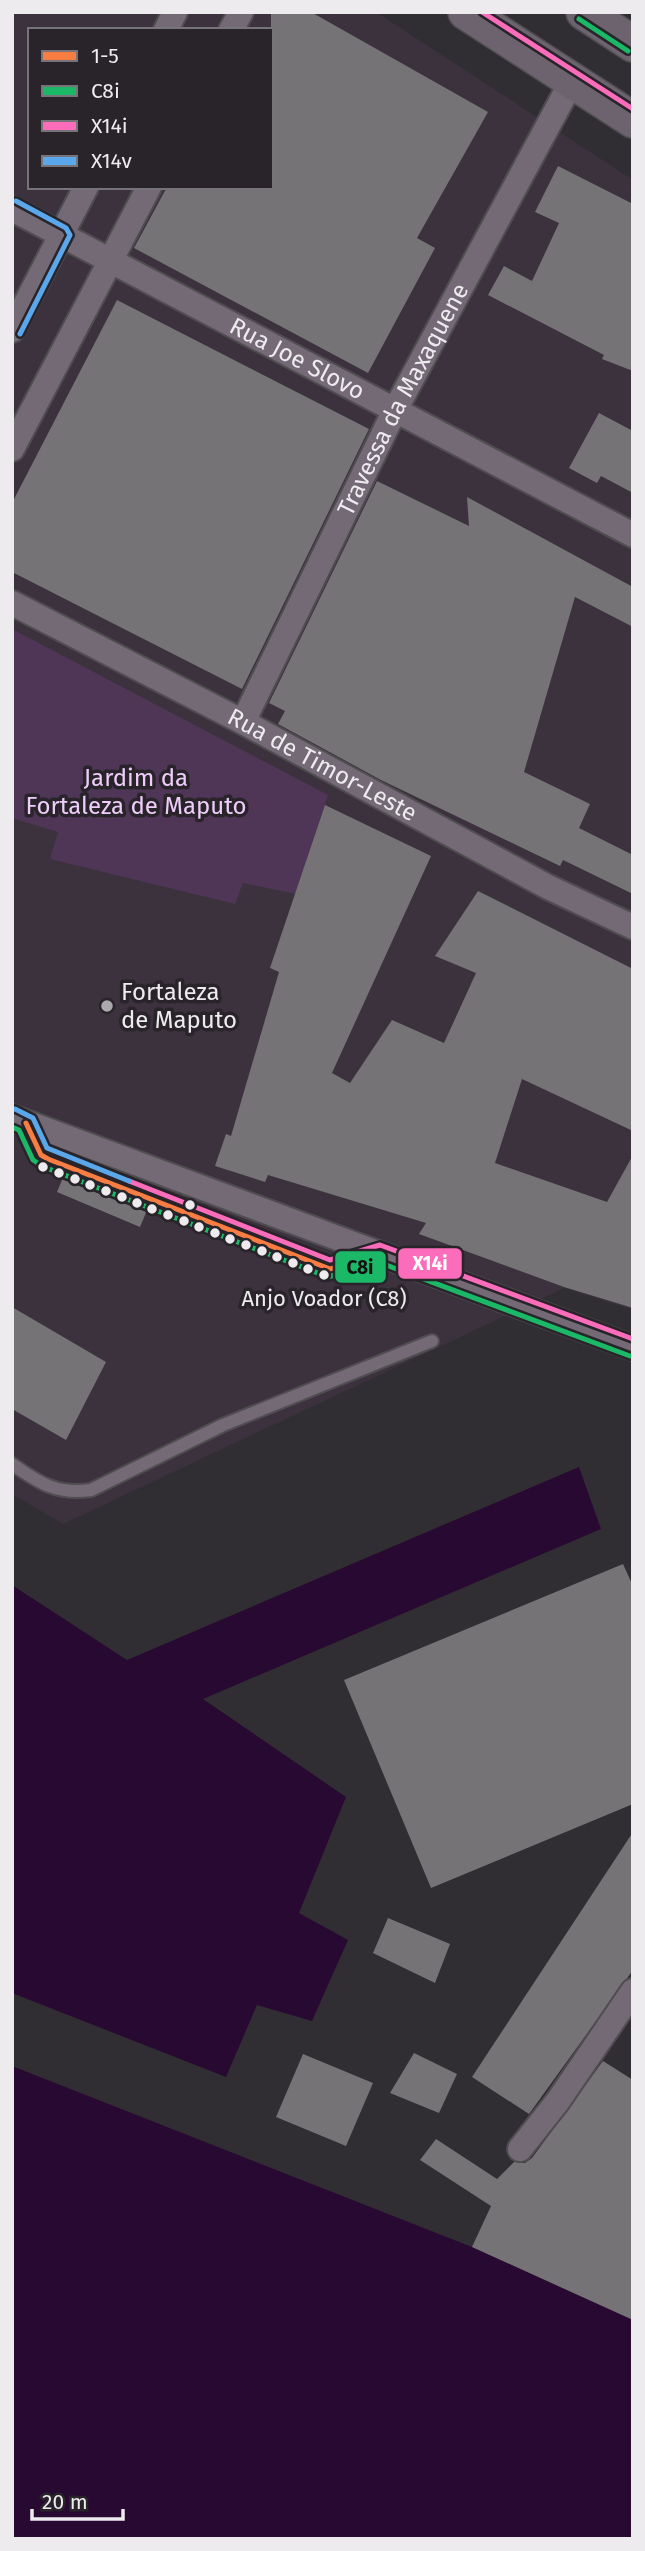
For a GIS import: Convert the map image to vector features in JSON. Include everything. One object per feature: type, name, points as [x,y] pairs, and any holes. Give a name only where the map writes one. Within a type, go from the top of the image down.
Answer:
[{"type":"main road","points":[[466,12],[633,120]]},
{"type":"main road","points":[[583,12],[633,44]]},
{"type":"street","points":[[167,28],[175,12]]},
{"type":"street","points":[[232,28],[240,12]]},
{"type":"street","name":"Travessa da Maxaquene","points":[[243,722],[395,410],[572,81]]},
{"type":"street","points":[[13,329],[85,189]]},
{"type":"street","points":[[12,449],[148,189]]},
{"type":"street","name":"Rua Joe Slovo","points":[[12,209],[633,535]]},
{"type":"street","points":[[12,282],[13,329]]},
{"type":"street","name":"Rua de Timor-Leste","points":[[12,603],[243,722],[548,887],[633,927]]},
{"type":"street","points":[[19,1120],[633,1348]]},
{"type":"street","points":[[520,2149],[558,2101],[633,1991]]},
{"type":"lane","points":[[12,1464],[57,1491],[72,1493],[91,1490],[223,1425],[432,1341]]},
{"type":"shaded area","points":[[12,12],[376,12],[633,180],[633,1310],[564,1288],[63,1524],[12,1494]]},
{"type":"shaded area","points":[[579,1467],[601,1529],[203,1699],[346,1797],[299,1913],[348,1940],[312,2021],[257,2005],[226,2077],[12,1993],[12,1585],[127,1660]]},
{"type":"shaded area","points":[[12,2066],[472,2247],[633,2319],[633,2539],[12,2539]]},
{"type":"green space","name":"Jardim da Fortaleza de Maputo","points":[[12,629],[328,795],[296,894],[243,883],[235,904],[50,859],[58,832],[12,818]]},
{"type":"building","points":[[271,12],[311,12],[488,112],[417,238],[435,248],[368,373],[134,248],[166,189],[273,189]]},
{"type":"building","points":[[558,166],[633,204],[633,371],[602,359],[604,355],[488,295],[504,266],[532,281],[559,223],[535,212]]},
{"type":"building","points":[[117,300],[369,429],[242,689],[12,572],[12,503]]},
{"type":"building","points":[[599,413],[633,431],[633,493],[601,476],[597,483],[569,468]]},
{"type":"building","points":[[377,481],[469,526],[467,497],[633,587],[633,627],[575,597],[524,772],[590,804],[579,828],[633,855],[633,894],[563,860],[560,866],[381,780],[278,724],[285,711],[269,703]]},
{"type":"building","points":[[325,805],[431,856],[332,1073],[350,1083],[392,1020],[444,1043],[476,973],[435,956],[478,891],[633,969],[633,1131],[522,1079],[495,1163],[607,1202],[633,1155],[633,1308],[564,1287],[419,1234],[426,1223],[268,1175],[265,1182],[215,1166],[226,1134],[231,1136],[279,972],[270,968]]},
{"type":"building","points":[[64,1175],[148,1208],[140,1227],[57,1192]]},
{"type":"building","points":[[12,1307],[106,1362],[66,1440],[12,1409]]},
{"type":"building","points":[[623,1564],[633,1586],[633,1804],[431,1888],[344,1680]]},
{"type":"building","points":[[633,1832],[633,1970],[529,2114],[472,2077]]},
{"type":"building","points":[[388,1918],[450,1944],[435,1983],[373,1953]]},
{"type":"building","points":[[414,2053],[457,2074],[439,2113],[390,2093]]},
{"type":"building","points":[[303,2054],[373,2083],[346,2146],[276,2117]]},
{"type":"building","points":[[603,2061],[633,2080],[633,2320],[472,2247],[491,2206],[420,2160],[436,2139],[497,2179],[514,2162],[525,2163],[532,2158]]},
{"type":"transit line","name":"X14i","points":[[482,12],[633,109]]},
{"type":"transit line","name":"C8i","points":[[579,19],[628,51]]},
{"type":"transit line","name":"X14v","points":[[16,201],[66,228],[70,235],[20,334]]},
{"type":"transit line","name":"X14v","points":[[15,1109],[33,1118],[47,1148],[129,1181]]},
{"type":"transit line","name":"1-5","points":[[26,1123],[41,1155],[48,1159],[330,1269],[378,1253]]},
{"type":"transit line","name":"C8i","points":[[12,1127],[19,1130],[33,1160],[44,1167],[328,1277],[378,1262],[630,1356]]},
{"type":"transit line","name":"X14i","points":[[129,1181],[330,1260],[380,1245],[633,1339]]},
{"type":"place","name":"Fortaleza de Maputo","points":[[107,1006]]},
{"type":"place","name":"Anjo Voador (C8)","points":[[324,1275]]}]
